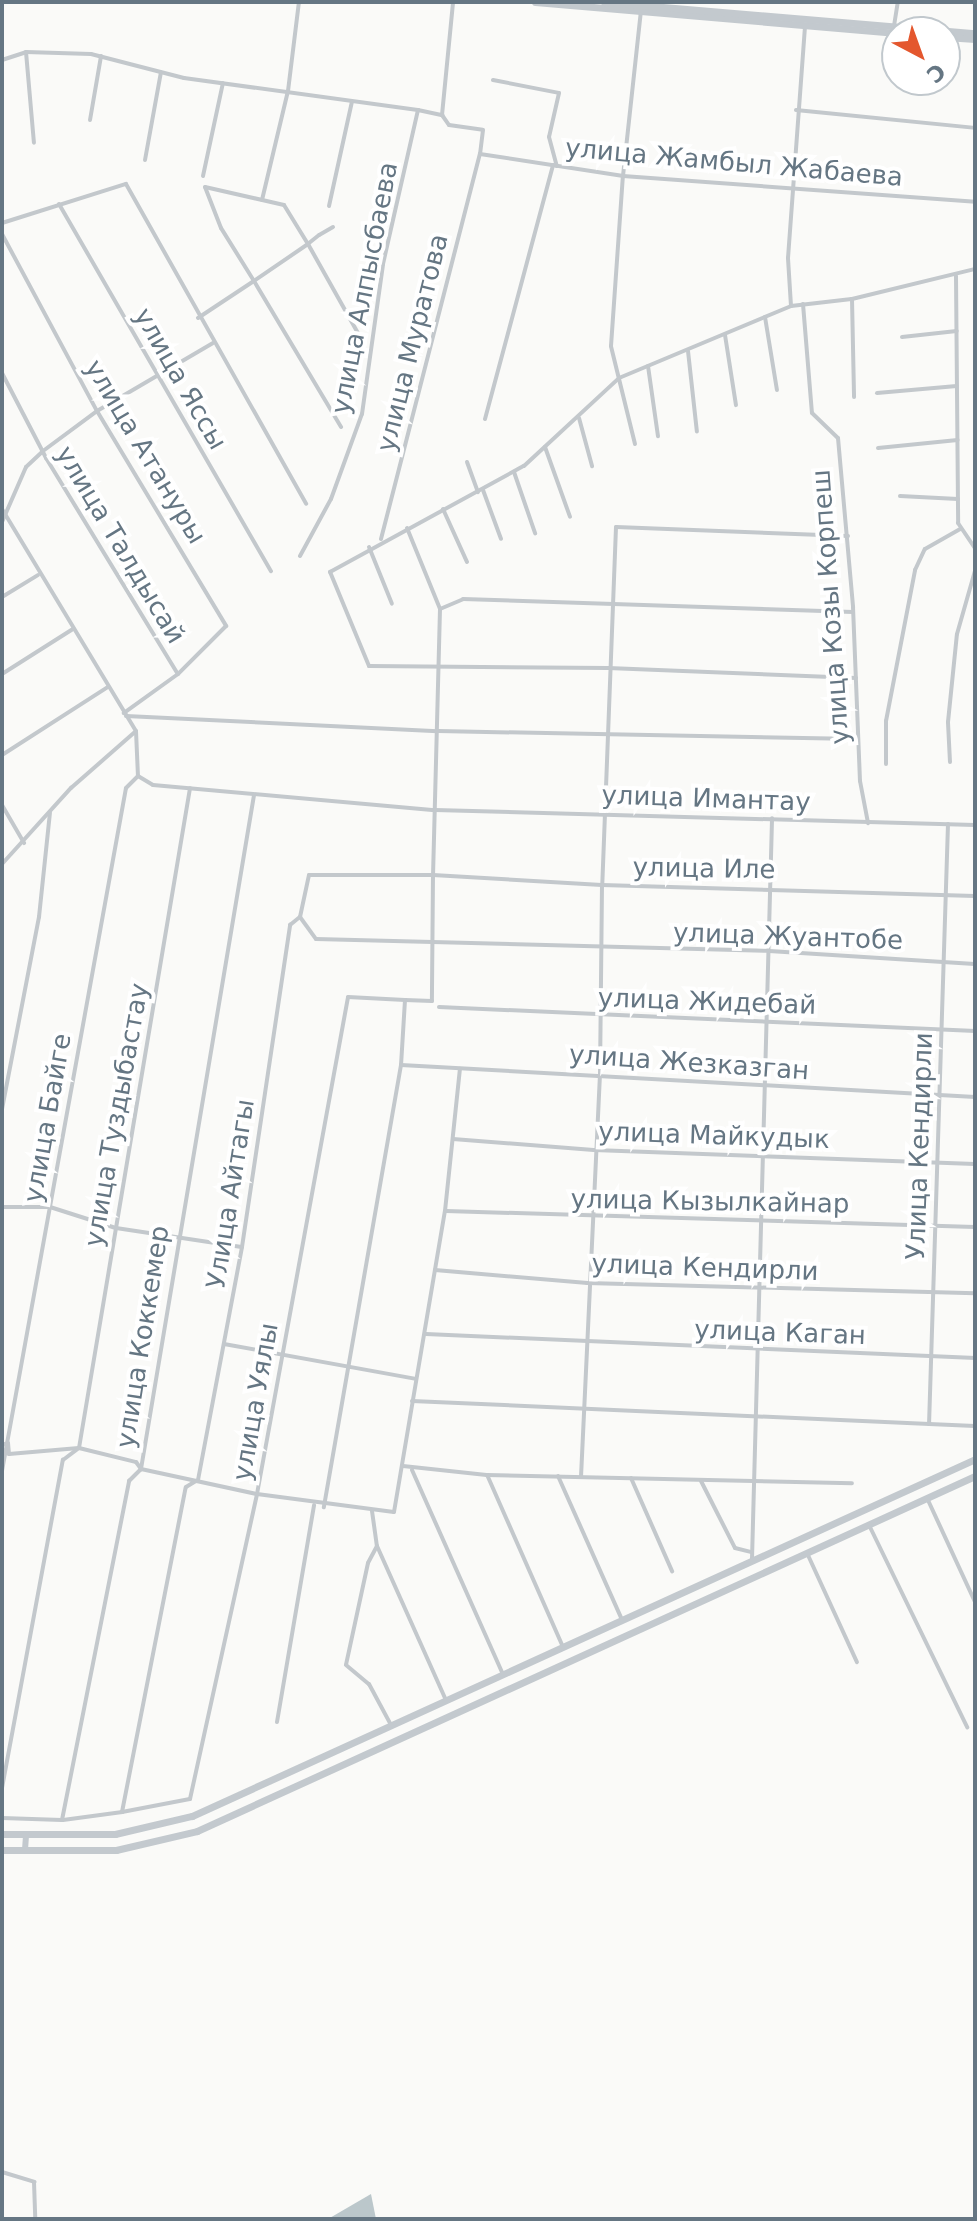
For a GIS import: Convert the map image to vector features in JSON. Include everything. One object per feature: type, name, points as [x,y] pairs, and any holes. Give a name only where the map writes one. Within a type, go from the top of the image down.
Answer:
[{"type":"main road","points":[[535,2],[642,6],[805,25],[881,29]]},
{"type":"main road","points":[[604,2],[881,29]]},
{"type":"main road","points":[[2,1834],[115,1834],[162,1826],[360,1740],[975,1459]]},
{"type":"main road","points":[[2,1850],[116,1850],[166,1841],[367,1754],[975,1476]]},
{"type":"main road","points":[[840,1522],[846,1535]]},
{"type":"main road","points":[[360,1740],[367,1754]]},
{"type":"main road","points":[[25,1850],[26,1834]]},
{"type":"street","points":[[262,201],[288,91],[299,2]]},
{"type":"street","points":[[453,2],[442,115],[449,125],[483,130],[480,154]]},
{"type":"street","points":[[635,444],[611,346],[623,176],[642,6]]},
{"type":"street","points":[[791,306],[788,258],[796,110],[805,25]]},
{"type":"street","points":[[2,60],[26,52],[101,56],[161,72],[223,83],[442,115]]},
{"type":"street","points":[[26,52],[34,143]]},
{"type":"street","points":[[90,120],[101,56]]},
{"type":"street","points":[[145,160],[161,72]]},
{"type":"street","points":[[485,419],[555,166],[549,137],[559,93],[493,80]]},
{"type":"street","points":[[203,176],[223,83]]},
{"type":"street","points":[[329,206],[352,101]]},
{"type":"street","name":"улица Алпысбаева","points":[[300,556],[331,499],[362,414],[383,264],[418,110]]},
{"type":"street","points":[[796,110],[975,128]]},
{"type":"street","name":"улица Жамбыл Жабаева","points":[[480,154],[623,176],[975,202]]},
{"type":"street","name":"улица Муратова","points":[[381,541],[480,154]]},
{"type":"street","points":[[2,223],[126,184],[198,318],[306,504]]},
{"type":"street","points":[[341,427],[221,228],[205,187],[284,205],[359,335]]},
{"type":"street","name":"улица Яссы","points":[[59,204],[271,571]]},
{"type":"street","points":[[198,318],[333,227]]},
{"type":"street","name":"улица Атануры","points":[[2,234],[97,411],[226,626],[178,674]]},
{"type":"street","points":[[856,678],[608,668],[369,666],[330,572],[339,563],[514,472],[579,418],[619,378],[791,306],[852,299],[975,269]]},
{"type":"street","points":[[956,276],[960,529],[975,548]]},
{"type":"street","points":[[852,299],[854,397]]},
{"type":"street","name":"улица Козы Корпеш","points":[[803,304],[812,413],[838,438],[848,536],[858,739],[868,823]]},
{"type":"street","points":[[765,317],[777,390]]},
{"type":"street","points":[[902,337],[957,331]]},
{"type":"street","points":[[725,335],[736,405]]},
{"type":"street","points":[[2,522],[26,467],[43,451],[97,411],[213,343]]},
{"type":"street","points":[[688,351],[697,432]]},
{"type":"street","points":[[648,366],[658,436]]},
{"type":"street","name":"улица Талдысай","points":[[2,373],[43,451],[178,674],[125,714]]},
{"type":"street","points":[[877,393],[957,386]]},
{"type":"street","points":[[579,418],[592,466]]},
{"type":"street","points":[[878,448],[958,440]]},
{"type":"street","points":[[545,447],[570,517]]},
{"type":"street","points":[[467,462],[501,539]]},
{"type":"street","points":[[514,472],[535,533]]},
{"type":"street","points":[[900,496],[958,499]]},
{"type":"street","points":[[2,509],[39,575],[136,731],[138,776]]},
{"type":"street","points":[[443,509],[467,562]]},
{"type":"street","points":[[608,668],[615,530],[620,524],[848,536]]},
{"type":"street","points":[[324,1507],[401,1065],[405,1000],[432,1001],[440,609],[407,528]]},
{"type":"street","points":[[886,764],[886,721],[915,570],[925,549],[960,529]]},
{"type":"street","points":[[369,547],[392,604]]},
{"type":"street","points":[[950,762],[948,722],[957,634],[975,573]]},
{"type":"street","points":[[2,597],[39,575]]},
{"type":"street","points":[[440,609],[463,599],[853,612]]},
{"type":"street","points":[[2,674],[73,629]]},
{"type":"street","name":"улица Иле","points":[[608,668],[602,885],[975,896]]},
{"type":"street","points":[[2,755],[108,687]]},
{"type":"street","points":[[125,714],[438,731],[858,739]]},
{"type":"street","points":[[2,864],[136,731]]},
{"type":"street","name":"улица Имантау","points":[[138,776],[153,785],[435,810],[975,825]]},
{"type":"street","name":"улица Байге","points":[[2,1471],[126,788],[138,776]]},
{"type":"street","name":"улица Туздыбастау","points":[[2,1788],[63,1460],[79,1448],[190,788]]},
{"type":"street","name":"улица Коккемер","points":[[62,1820],[129,1481],[141,1469],[177,1238],[254,795]]},
{"type":"street","points":[[2,805],[24,843]]},
{"type":"street","points":[[2,1109],[39,917],[50,813]]},
{"type":"street","points":[[752,1563],[772,818]]},
{"type":"street","name":"Улица Кендирли","points":[[929,1424],[948,824]]},
{"type":"street","name":"Улица Айтагы","points":[[122,1812],[186,1487],[198,1480],[224,1344],[242,1247],[290,925],[300,917],[309,875],[433,875]]},
{"type":"street","points":[[433,875],[602,885],[600,1074],[584,1343],[581,1477]]},
{"type":"street","points":[[300,917],[316,939],[600,949]]},
{"type":"street","name":"улица Жуантобе","points":[[600,949],[769,951],[975,964]]},
{"type":"street","name":"улица Уялы","points":[[122,1812],[190,1799],[257,1494],[348,997],[405,1000]]},
{"type":"street","name":"улица Жидебай","points":[[439,1007],[975,1031]]},
{"type":"street","name":"улица Жезказган","points":[[401,1065],[975,1097]]},
{"type":"street","points":[[5,1444],[9,1454],[79,1448],[136,1462],[141,1469],[257,1494],[324,1507],[394,1512],[445,1211],[460,1069]]},
{"type":"street","name":"улица Майкудык","points":[[453,1139],[594,1150],[765,1153],[975,1164]]},
{"type":"street","points":[[2,1207],[50,1207],[116,1228],[242,1247]]},
{"type":"street","name":"улица Кызылкайнар","points":[[445,1211],[590,1219],[975,1227]]},
{"type":"street","name":"улица Кендирли","points":[[435,1270],[587,1283],[975,1293]]},
{"type":"street","name":"улица Каган","points":[[425,1334],[758,1352],[975,1358]]},
{"type":"street","points":[[224,1344],[416,1379]]},
{"type":"street","points":[[412,1401],[757,1413],[975,1426]]},
{"type":"street","points":[[403,1466],[412,1470],[487,1475],[852,1483]]},
{"type":"street","points":[[412,1470],[503,1674]]},
{"type":"street","points":[[487,1475],[563,1647]]},
{"type":"street","points":[[558,1476],[622,1620]]},
{"type":"street","points":[[631,1478],[672,1571]]},
{"type":"street","points":[[701,1481],[735,1548],[751,1552]]},
{"type":"street","points":[[927,1498],[975,1602]]},
{"type":"street","points":[[277,1722],[314,1505]]},
{"type":"street","points":[[372,1511],[377,1546],[446,1700]]},
{"type":"street","points":[[869,1525],[967,1727]]},
{"type":"street","points":[[377,1546],[368,1563],[346,1665],[369,1684],[391,1725]]},
{"type":"street","points":[[807,1553],[857,1662]]},
{"type":"street","points":[[2,1818],[62,1820],[122,1812]]},
{"type":"street","points":[[2,2172],[34,2182],[35,2219]]},
{"type":"shaded area","points":[[371,2194],[376,2219],[328,2219]]}]
